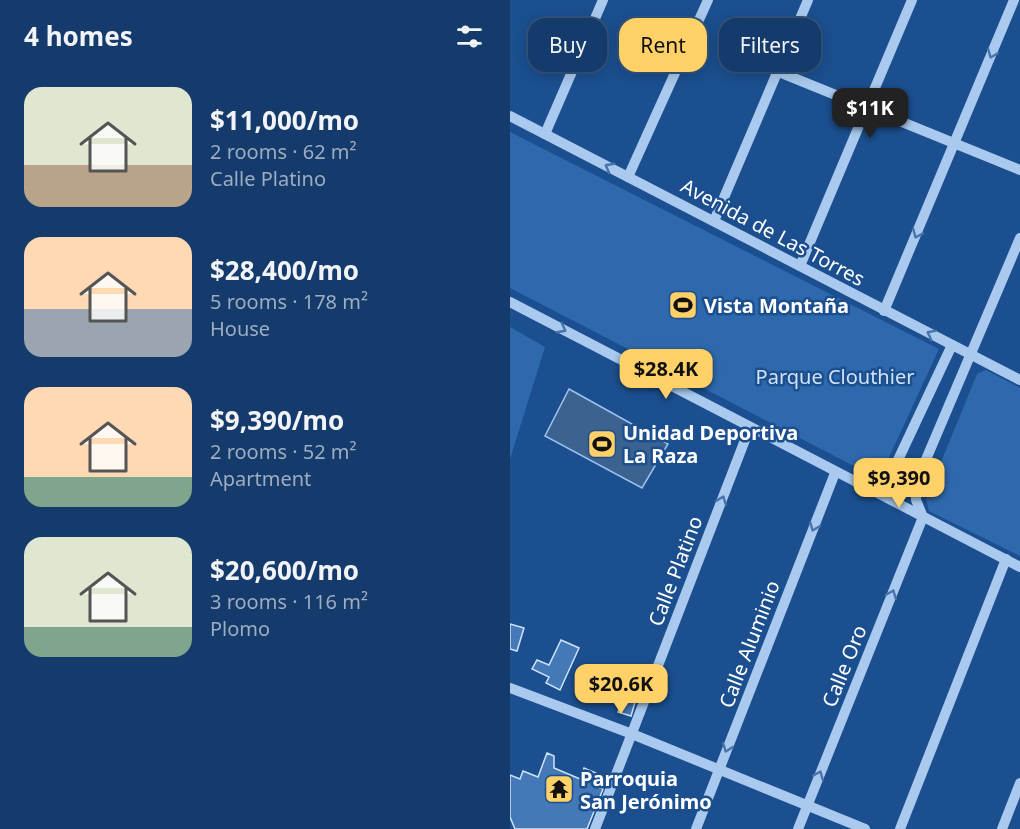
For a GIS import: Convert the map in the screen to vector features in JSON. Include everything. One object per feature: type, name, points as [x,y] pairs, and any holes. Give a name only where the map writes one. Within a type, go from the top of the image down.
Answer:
[{"type":"street","points":[[545,134],[603,0]]},
{"type":"street","points":[[628,177],[708,0]]},
{"type":"street","points":[[801,18],[808,0]]},
{"type":"street","points":[[800,266],[912,0]]},
{"type":"street","points":[[884,311],[1014,0]]},
{"type":"street","points":[[714,221],[779,72],[956,142],[1020,170]]},
{"type":"street","name":"Avenida de Las Torres","points":[[510,116],[1020,380]]},
{"type":"street","points":[[923,517],[916,500],[916,483],[1020,238]]},
{"type":"street","points":[[510,302],[835,473],[877,492],[1020,567]]},
{"type":"street","points":[[877,492],[952,345]]},
{"type":"street","name":"Calle Platino","points":[[595,829],[750,427]]},
{"type":"street","name":"Calle Aluminio","points":[[696,829],[835,473]]},
{"type":"street","points":[[877,492],[899,495],[916,483]]},
{"type":"street","name":"Calle Oro","points":[[798,829],[923,517]]},
{"type":"street","points":[[900,829],[1006,560]]},
{"type":"street","points":[[510,688],[632,734],[865,829]]},
{"type":"street","points":[[1002,829],[1020,783]]},
{"type":"green space","name":"Parque Clouthier","points":[[510,132],[939,349],[879,479],[510,288]]},
{"type":"green space","points":[[510,327],[545,347],[510,459]]},
{"type":"green space","name":"Parque Clouthier","points":[[986,370],[1020,388],[1020,556],[929,511],[926,499],[977,374]]},
{"type":"shaded area","points":[[569,389],[668,444],[642,488],[545,436]]},
{"type":"building","points":[[510,624],[524,628],[517,651],[510,649]]},
{"type":"building","points":[[561,640],[579,648],[560,690],[546,683],[549,677],[532,669],[537,660],[549,665]]},
{"type":"building","points":[[593,667],[641,682],[631,716],[618,712],[622,703],[586,691]]},
{"type":"building","points":[[547,753],[554,756],[554,768],[580,779],[584,768],[598,774],[593,785],[603,789],[587,829],[515,829],[510,817],[510,775],[520,779],[523,771],[538,777]]},
{"type":"place","name":"Vista Montaña","points":[[683,305]]},
{"type":"place","name":"Unidad Deportiva La Raza","points":[[602,444]]},
{"type":"place","name":"Parroquia San Jerónimo","points":[[559,789]]}]
